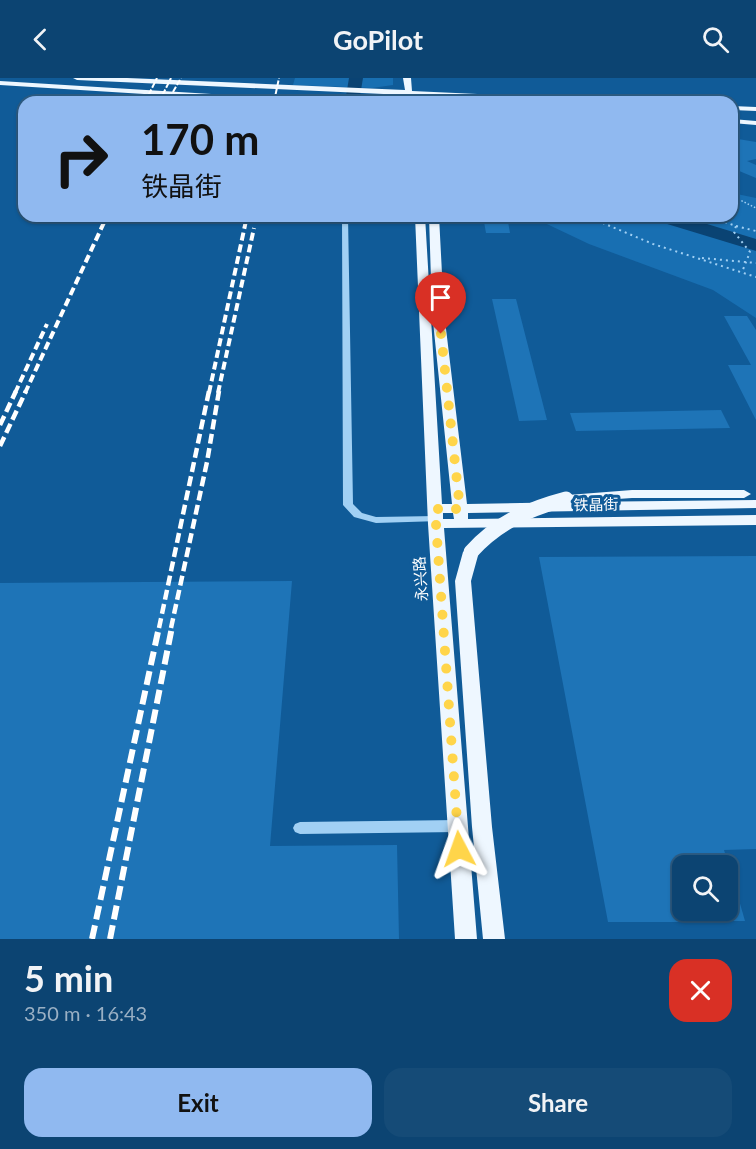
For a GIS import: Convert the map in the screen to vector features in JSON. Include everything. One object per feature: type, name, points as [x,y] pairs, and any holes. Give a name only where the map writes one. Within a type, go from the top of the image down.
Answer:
[{"type":"main road","points":[[77,78],[375,92],[398,96]]},
{"type":"main road","points":[[407,78],[410,96]]},
{"type":"main road","points":[[0,83],[211,96]]},
{"type":"main road","points":[[424,94],[471,96]]},
{"type":"main road","points":[[738,108],[756,110]]},
{"type":"main road","points":[[738,122],[756,123]]},
{"type":"main road","name":"永兴路","points":[[420,222],[436,517],[466,939]]},
{"type":"main road","points":[[434,222],[438,312],[461,516]]},
{"type":"main road","points":[[494,939],[482,827],[463,581],[471,552],[487,534],[508,519],[566,499],[632,494],[756,494]]},
{"type":"main road","name":"铁晶街","points":[[436,517],[756,504]]},
{"type":"main road","name":"铁晶街","points":[[461,516],[756,520]]},
{"type":"lane","points":[[345,222],[348,505],[358,515],[376,520],[436,517]]},
{"type":"lane","points":[[300,828],[458,826]]},
{"type":"path","points":[[738,199],[756,208]]},
{"type":"path","points":[[600,222],[653,244],[756,277]]},
{"type":"path","points":[[725,222],[756,231]]},
{"type":"path","points":[[736,226],[734,232],[750,252],[742,272]]},
{"type":"path","points":[[698,258],[756,263]]},
{"type":"shaded area","points":[[295,78],[393,78],[393,85],[372,88],[293,85]]},
{"type":"shaded area","points":[[738,194],[756,198],[756,318],[713,290],[589,244],[543,222],[738,222]]},
{"type":"building","points":[[738,139],[756,142],[756,159],[747,161],[756,165],[756,178],[738,170]]},
{"type":"building","points":[[484,222],[508,222],[510,233],[486,233]]},
{"type":"building","points":[[492,299],[516,299],[547,420],[519,421]]},
{"type":"building","points":[[724,316],[747,316],[756,330],[756,420],[728,365],[751,365]]},
{"type":"building","points":[[721,410],[730,428],[576,431],[570,413]]},
{"type":"building","points":[[756,556],[756,849],[724,850],[726,855],[672,855],[672,921],[682,922],[608,922],[539,557]]},
{"type":"building","points":[[292,581],[270,846],[397,845],[399,939],[0,939],[0,583]]},
{"type":"building","points":[[738,896],[745,921],[738,921]]},
{"type":"waterway","points":[[353,96],[356,78]]},
{"type":"waterway","points":[[681,222],[756,245]]},
{"type":"railway","points":[[148,96],[157,78]]},
{"type":"railway","points":[[162,96],[171,78]]},
{"type":"railway","points":[[171,96],[181,78]]},
{"type":"railway","points":[[275,96],[279,78]]},
{"type":"railway","points":[[25,393],[104,222]]},
{"type":"railway","points":[[209,393],[246,222]]},
{"type":"railway","points":[[218,393],[254,228]]},
{"type":"railway","points":[[15,393],[47,324]]},
{"type":"railway","points":[[0,425],[16,391]]},
{"type":"railway","points":[[0,446],[26,391]]},
{"type":"railway","points":[[159,628],[209,391]]},
{"type":"railway","points":[[171,628],[207,462],[219,391]]},
{"type":"railway","points":[[92,939],[159,627]]},
{"type":"railway","points":[[110,939],[172,627]]},
{"type":"route","points":[[441,334],[460,509],[436,509],[459,849]]}]
